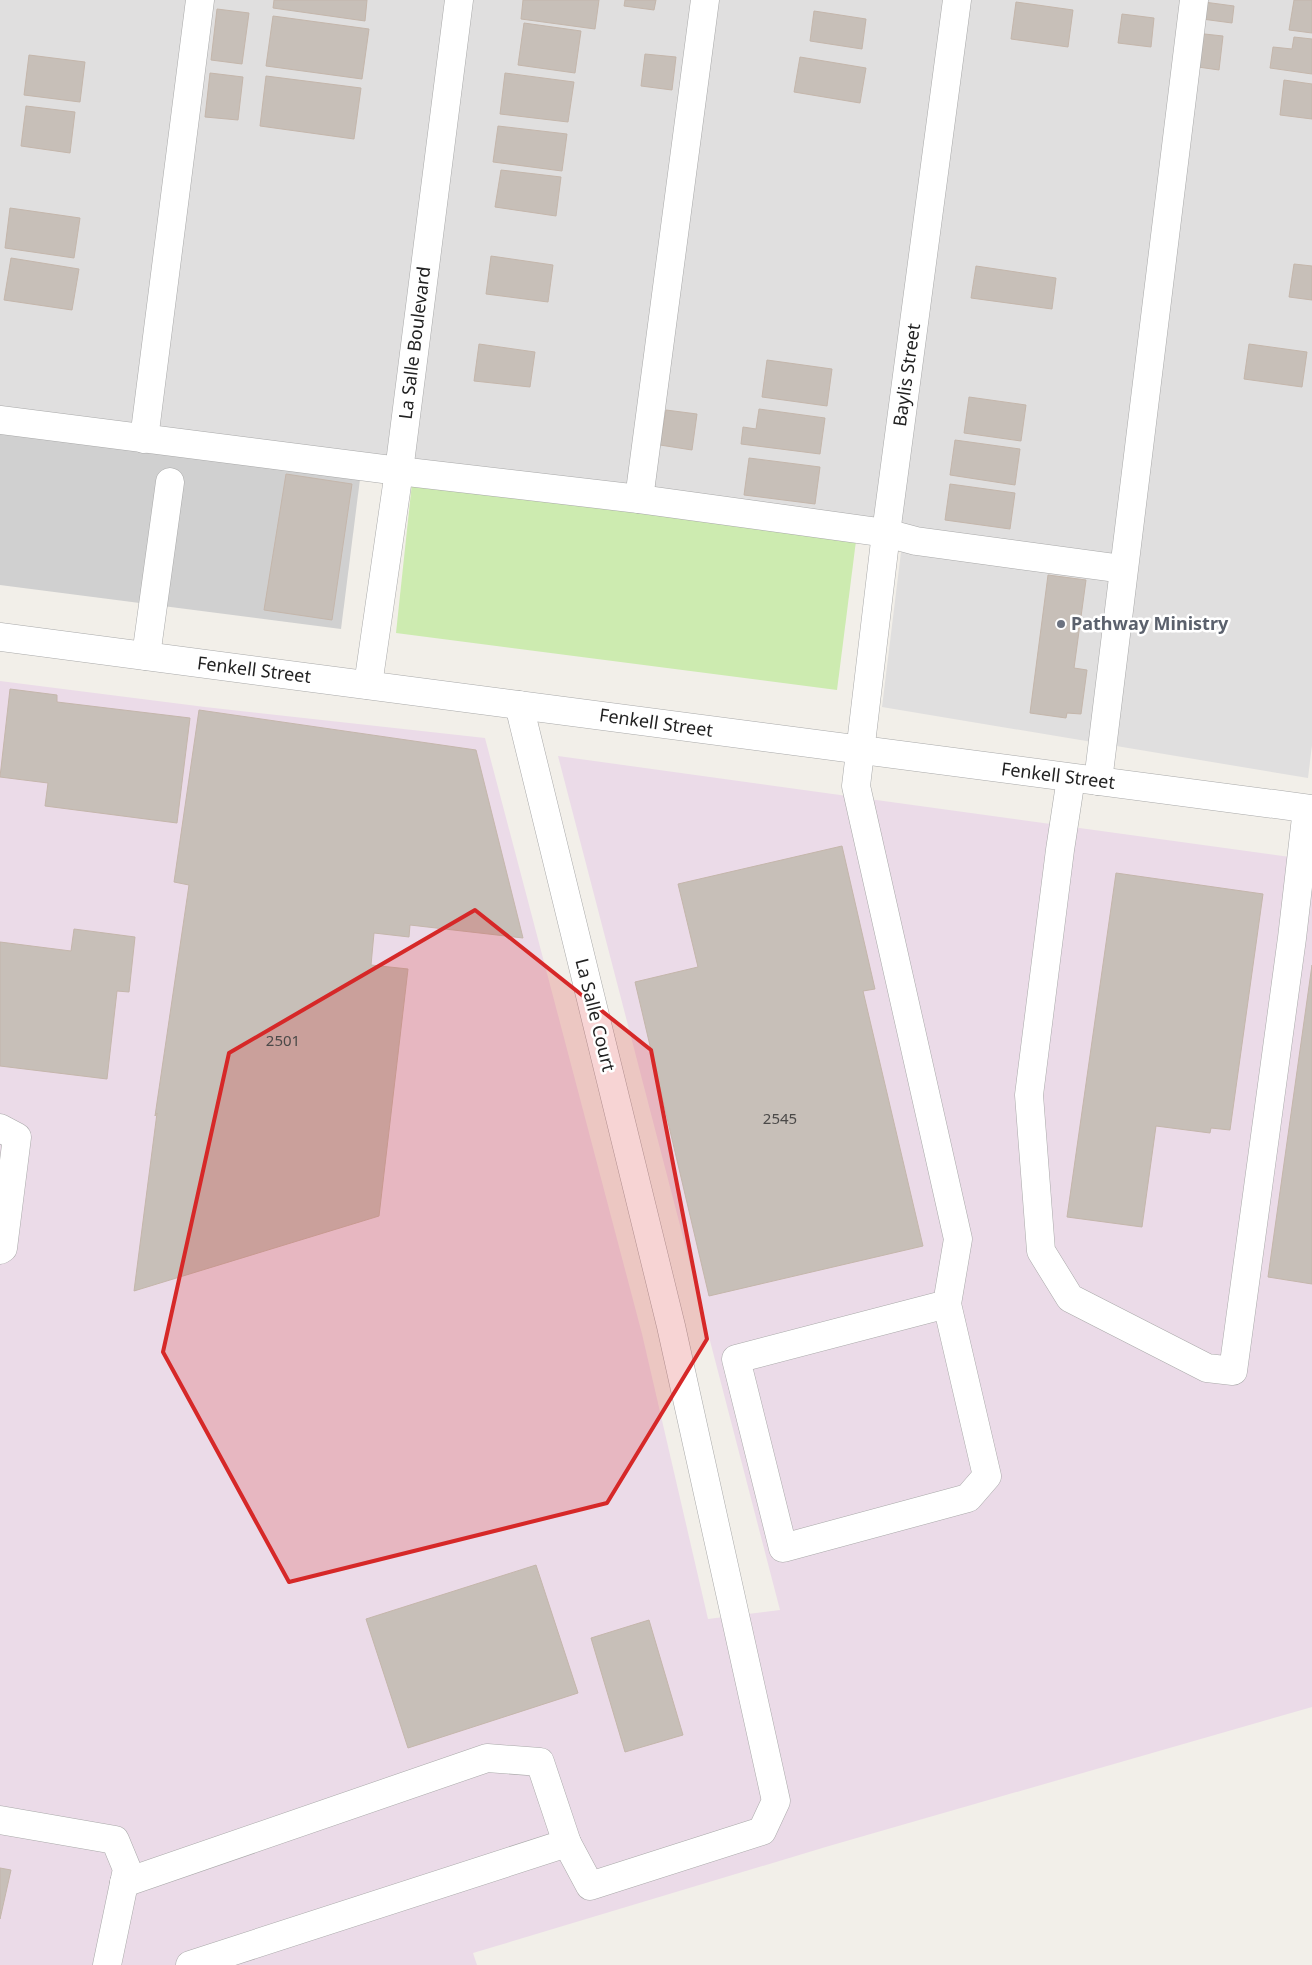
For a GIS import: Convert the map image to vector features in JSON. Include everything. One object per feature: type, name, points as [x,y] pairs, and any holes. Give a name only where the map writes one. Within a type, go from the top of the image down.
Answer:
[{"type":"street","points":[[144,439],[200,0]]},
{"type":"street","name":"La Salle Boulevard","points":[[368,685],[399,471],[459,0]]},
{"type":"street","points":[[638,499],[705,0]]},
{"type":"street","name":"Baylis Street","points":[[948,1304],[958,1239],[870,857],[856,786],[862,750],[886,533],[957,0]]},
{"type":"street","points":[[1194,0],[1123,568],[1084,779],[1060,850],[1029,1095],[1041,1251],[1070,1298],[1207,1368],[1234,1371],[1306,872],[1310,809]]},
{"type":"street","points":[[0,420],[399,471],[638,499],[886,533],[916,541],[1123,568]]},
{"type":"street","points":[[146,656],[170,482]]},
{"type":"street","name":"Fenkell Street","points":[[0,637],[1310,809]]},
{"type":"street","name":"La Salle Court","points":[[519,705],[671,1326],[776,1801],[762,1831],[590,1886],[567,1843]]},
{"type":"street","points":[[0,1128],[17,1137],[3,1248],[0,1250]]},
{"type":"street","points":[[948,1304],[986,1476],[968,1498],[783,1548],[736,1359],[948,1304]]},
{"type":"street","points":[[124,1883],[487,1758],[540,1762],[567,1843],[190,1965]]},
{"type":"street","points":[[0,1820],[115,1840],[126,1869],[107,1965]]},
{"type":"highlighted area","points":[[475,910],[651,1050],[707,1339],[607,1503],[289,1582],[163,1352],[229,1053]]},
{"type":"shaded area","points":[[0,0],[1312,0],[1312,745],[1308,778],[882,707],[902,544],[0,433]]},
{"type":"shaded area","points":[[0,433],[360,479],[341,629],[0,585]]},
{"type":"shaded area","points":[[0,681],[205,707],[485,738],[642,1334],[708,1619],[780,1610],[558,756],[1312,860],[1312,1707],[829,1846],[473,1953],[477,1965],[0,1965]]},
{"type":"green space","points":[[412,483],[857,533],[837,690],[396,633]]},
{"type":"building","points":[[274,0],[367,0],[365,21],[273,8]]},
{"type":"building","points":[[523,0],[599,0],[595,29],[521,19]]},
{"type":"building","points":[[625,0],[656,0],[654,10],[624,6]]},
{"type":"building","points":[[1294,0],[1312,0],[1312,33],[1289,30]]},
{"type":"building","points":[[1016,2],[1073,10],[1068,47],[1011,39]]},
{"type":"building","points":[[1204,2],[1234,6],[1232,23],[1202,19]]},
{"type":"building","points":[[217,9],[249,13],[242,64],[211,60]]},
{"type":"building","points":[[814,11],[866,19],[862,49],[810,41]]},
{"type":"building","points":[[1122,14],[1154,18],[1151,47],[1118,43]]},
{"type":"building","points":[[273,16],[369,29],[362,79],[266,66]]},
{"type":"building","points":[[524,23],[581,31],[575,73],[518,65]]},
{"type":"building","points":[[1195,33],[1223,36],[1219,70],[1191,66]]},
{"type":"building","points":[[1294,37],[1312,39],[1312,74],[1270,68],[1273,47],[1292,49]]},
{"type":"building","points":[[645,54],[676,57],[672,90],[641,86]]},
{"type":"building","points":[[29,55],[85,62],[80,102],[24,95]]},
{"type":"building","points":[[800,57],[866,68],[860,103],[794,92]]},
{"type":"building","points":[[210,73],[243,77],[238,120],[205,117]]},
{"type":"building","points":[[505,73],[574,82],[568,122],[500,114]]},
{"type":"building","points":[[266,76],[361,88],[354,139],[260,126]]},
{"type":"building","points":[[1284,80],[1312,84],[1312,119],[1280,115]]},
{"type":"building","points":[[26,106],[75,112],[70,153],[21,146]]},
{"type":"building","points":[[498,126],[567,134],[562,171],[493,162]]},
{"type":"building","points":[[501,170],[561,177],[556,216],[495,207]]},
{"type":"building","points":[[10,208],[80,218],[74,258],[5,248]]},
{"type":"building","points":[[491,256],[553,265],[548,302],[486,294]]},
{"type":"building","points":[[11,258],[79,269],[72,310],[4,300]]},
{"type":"building","points":[[1294,264],[1312,266],[1312,300],[1289,297]]},
{"type":"building","points":[[976,266],[1056,278],[1052,309],[971,298]]},
{"type":"building","points":[[479,344],[535,352],[530,387],[474,381]]},
{"type":"building","points":[[1249,344],[1307,352],[1302,387],[1244,379]]},
{"type":"building","points":[[767,360],[832,369],[827,406],[762,397]]},
{"type":"building","points":[[969,397],[1026,405],[1021,441],[964,433]]},
{"type":"building","points":[[759,409],[825,418],[820,454],[741,444],[743,427],[756,429]]},
{"type":"building","points":[[666,410],[697,414],[692,450],[660,445]]},
{"type":"building","points":[[955,440],[1020,449],[1015,485],[950,475]]},
{"type":"building","points":[[749,458],[820,467],[815,504],[744,495]]},
{"type":"building","points":[[286,474],[352,484],[332,620],[264,610]]},
{"type":"building","points":[[950,484],[1015,493],[1010,529],[945,520]]},
{"type":"building","name":"Pathway Ministry","points":[[1048,575],[1086,580],[1074,668],[1087,670],[1081,714],[1067,713],[1066,718],[1030,713]]},
{"type":"building","points":[[10,689],[57,695],[57,702],[190,718],[177,823],[45,806],[48,783],[0,777]]},
{"type":"building","points":[[199,710],[476,750],[523,938],[410,925],[409,937],[374,933],[371,965],[408,969],[379,1216],[134,1291],[157,1113],[155,1116],[189,885],[174,882]]},
{"type":"building","points":[[842,846],[875,989],[863,991],[923,1246],[709,1296],[635,982],[698,967],[678,884]]},
{"type":"building","points":[[1116,873],[1263,894],[1230,1130],[1211,1128],[1210,1133],[1156,1126],[1142,1227],[1067,1217]]},
{"type":"building","points":[[74,929],[135,937],[129,992],[117,991],[107,1079],[0,1066],[0,942],[71,951]]},
{"type":"building","points":[[1312,965],[1312,1284],[1268,1277]]},
{"type":"building","points":[[536,1565],[578,1693],[408,1748],[366,1619]]},
{"type":"building","points":[[649,1620],[683,1735],[625,1752],[591,1638]]},
{"type":"building","points":[[0,1868],[11,1870],[0,1919]]},
{"type":"place","name":"Pathway Ministry","points":[[1061,624]]}]
